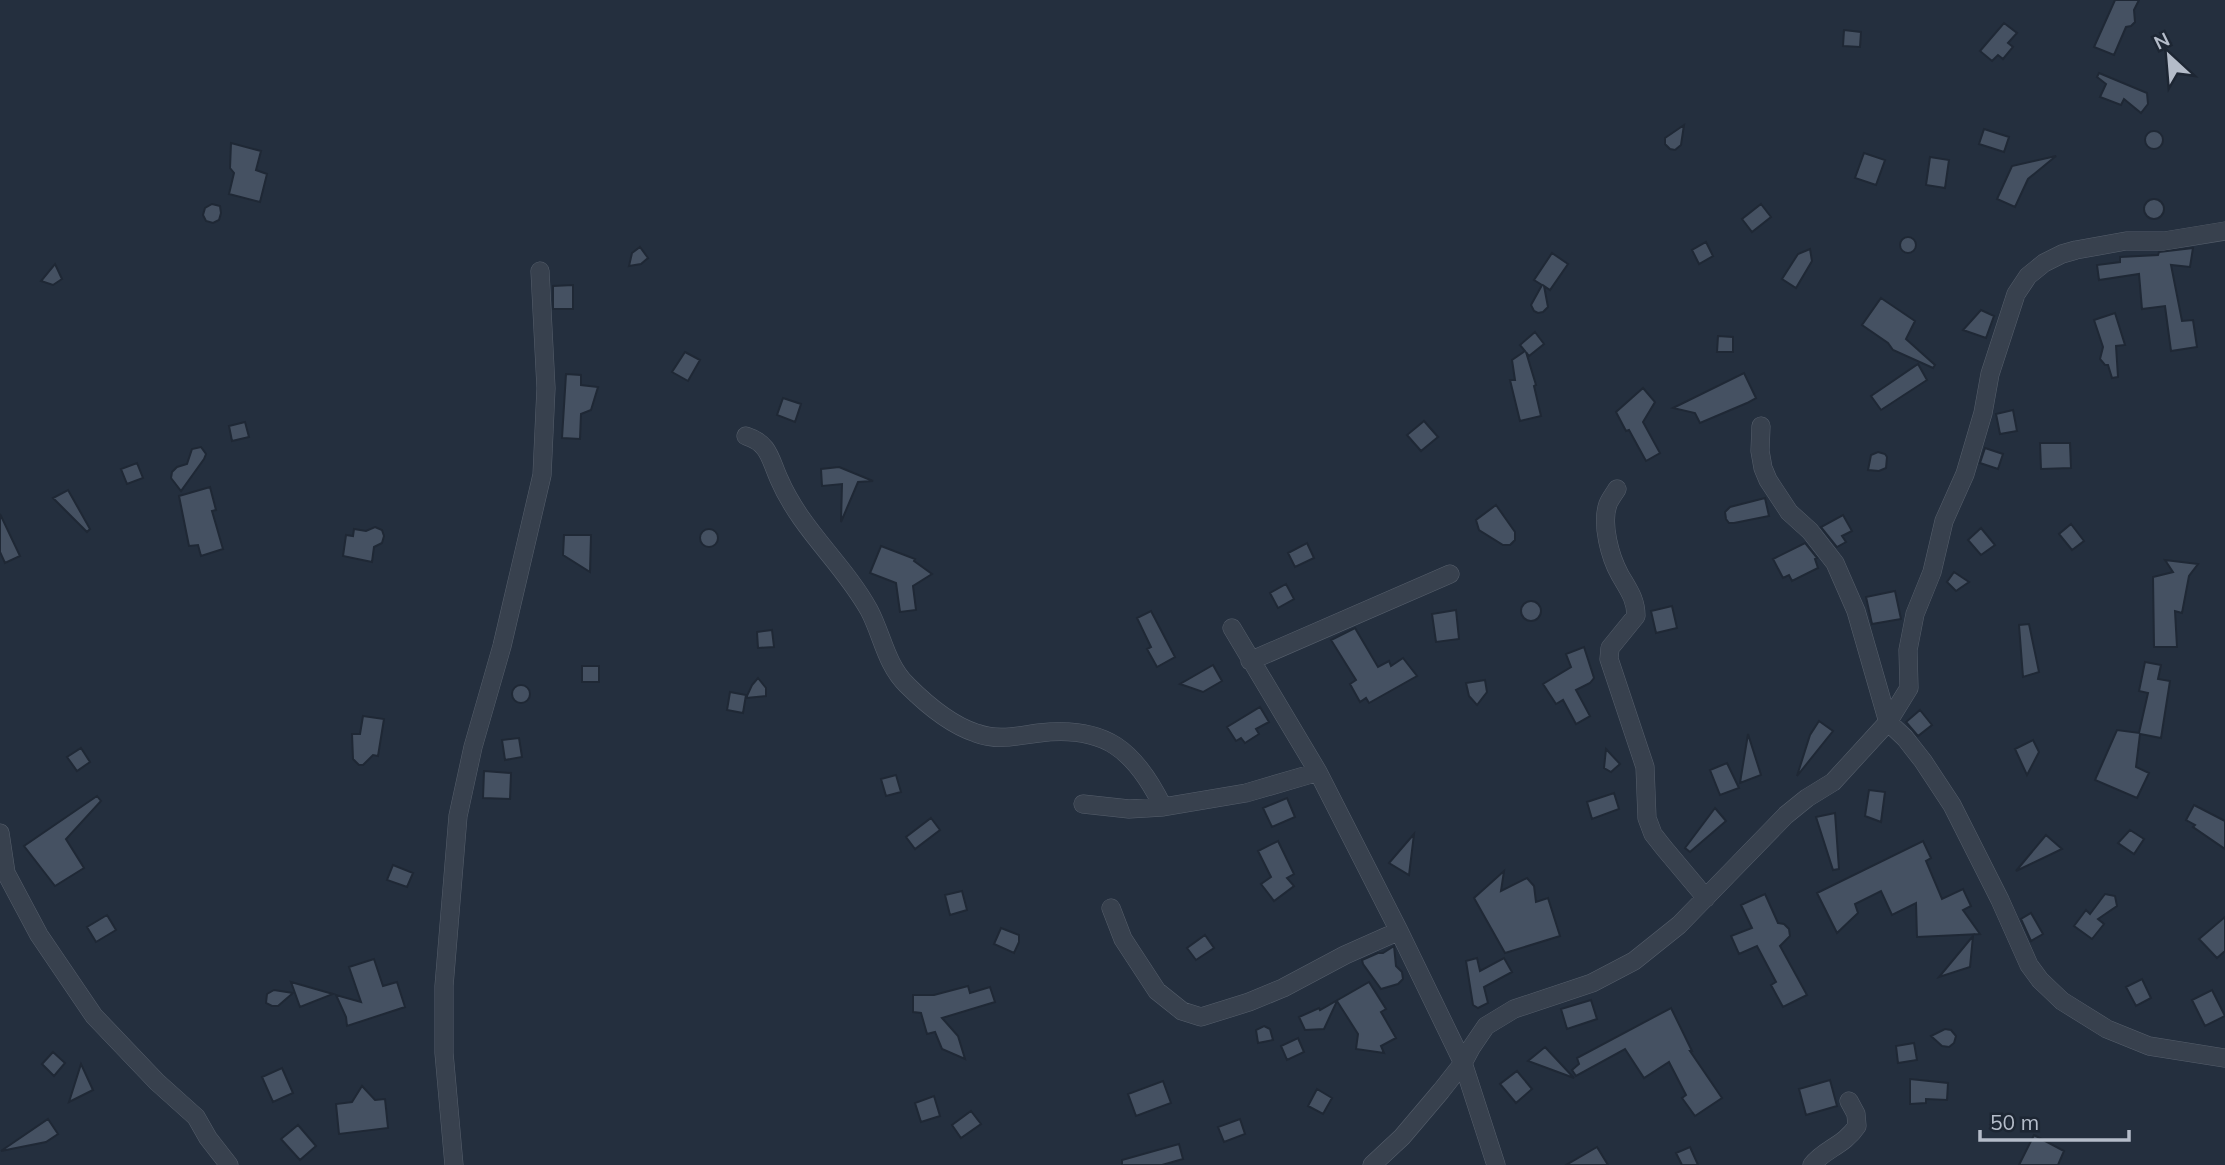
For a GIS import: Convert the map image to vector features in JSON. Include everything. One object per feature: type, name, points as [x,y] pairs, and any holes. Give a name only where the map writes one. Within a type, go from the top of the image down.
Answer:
[{"type":"street","points":[[1373,1165],[1402,1137],[1463,1063],[1486,1026],[1522,1006],[1591,984],[1634,961],[1672,931],[1786,816],[1807,798],[1833,782],[1888,722],[1909,688],[1908,649],[1915,614],[1932,572],[1944,521],[1965,474],[1983,414],[1990,373],[2017,293],[2028,276],[2044,263],[2076,250],[2126,242],[2164,241],[2225,231]]},
{"type":"street","points":[[454,1165],[445,1066],[444,986],[458,816],[542,475],[546,388],[540,271]]},
{"type":"street","points":[[1761,426],[1760,451],[1768,480],[1789,512],[1810,531],[1835,563],[1856,611],[1888,722],[1923,761],[1952,804],[2029,965],[2040,980],[2062,1001],[2107,1029],[2149,1046],[2225,1058]]},
{"type":"street","points":[[746,436],[765,446],[800,517],[865,604],[883,647],[904,683],[956,724],[978,734],[1010,738],[1072,732],[1108,739],[1130,756],[1163,807]]},
{"type":"street","points":[[1616,489],[1608,505],[1609,541],[1619,572],[1633,597],[1636,616],[1610,648],[1609,659],[1645,766],[1647,818],[1653,834],[1706,898]]},
{"type":"street","points":[[1250,661],[1450,574]]},
{"type":"street","points":[[1232,628],[1318,772],[1399,931],[1463,1063],[1496,1165]]},
{"type":"street","points":[[1083,804],[1129,809],[1163,807],[1246,793],[1318,772]]},
{"type":"street","points":[[0,833],[6,873],[38,935],[94,1016],[157,1082],[196,1117],[229,1165]]},
{"type":"street","points":[[1111,908],[1124,939],[1157,991],[1182,1011],[1201,1017],[1283,988],[1345,955],[1399,931]]},
{"type":"street","points":[[1812,1165],[1846,1140],[1857,1126],[1856,1114],[1849,1101]]},
{"type":"building","points":[[2115,0],[2139,0],[2134,10],[2135,22],[2126,27],[2114,55],[2094,47]]},
{"type":"building","points":[[2004,23],[2017,33],[2008,43],[2013,47],[2003,59],[1998,55],[1992,61],[1980,51]]},
{"type":"building","points":[[1844,30],[1861,32],[1860,47],[1843,46]]},
{"type":"building","points":[[2099,73],[2147,93],[2148,104],[2141,113],[2124,99],[2121,105],[2100,97],[2106,84],[2097,77]]},
{"type":"building","points":[[1684,125],[1681,145],[1675,150],[1670,149],[1665,144],[1665,138]]},
{"type":"building","points":[[1984,129],[2009,137],[2004,152],[1979,144]]},
{"type":"building","points":[[2150,131],[2158,131],[2163,140],[2161,147],[2150,149],[2145,144],[2145,136]]},
{"type":"building","points":[[231,143],[261,151],[256,170],[267,174],[260,202],[229,194],[234,173],[230,168]]},
{"type":"building","points":[[1864,153],[1885,160],[1876,185],[1855,178]]},
{"type":"building","points":[[2056,156],[2028,179],[2015,207],[1997,199],[2012,166]]},
{"type":"building","points":[[1930,157],[1949,160],[1945,188],[1926,185]]},
{"type":"building","points":[[2150,199],[2158,199],[2164,209],[2158,219],[2150,219],[2144,213],[2144,205]]},
{"type":"building","points":[[212,204],[220,206],[221,213],[219,220],[213,223],[206,221],[203,215],[205,208]]},
{"type":"building","points":[[1761,204],[1771,217],[1752,232],[1742,219]]},
{"type":"building","points":[[1908,237],[1914,239],[1914,251],[1908,253],[1902,251],[1900,245],[1902,239]]},
{"type":"building","points":[[1706,242],[1713,256],[1699,264],[1692,250]]},
{"type":"building","points":[[640,247],[648,258],[641,264],[629,266],[632,253]]},
{"type":"building","points":[[2193,248],[2190,267],[2171,265],[2182,321],[2193,320],[2197,347],[2171,351],[2165,306],[2142,309],[2139,274],[2099,280],[2097,265],[2120,262],[2120,257],[2158,255],[2159,252]]},
{"type":"building","points":[[1810,249],[1812,261],[1796,288],[1782,279],[1798,254]]},
{"type":"building","points":[[1552,253],[1568,264],[1550,290],[1544,286],[1548,307],[1538,313],[1531,305],[1542,285],[1534,280]]},
{"type":"building","points":[[55,264],[62,279],[53,285],[41,281]]},
{"type":"building","points":[[573,285],[573,309],[553,309],[553,286]]},
{"type":"building","points":[[1881,298],[1915,321],[1906,339],[1935,365],[1933,368],[1893,350],[1888,343],[1862,325]]},
{"type":"building","points":[[1981,310],[1994,316],[1986,338],[1963,330]]},
{"type":"building","points":[[2115,313],[2125,345],[2116,346],[2118,377],[2112,378],[2108,365],[2100,359],[2103,347],[2094,320]]},
{"type":"building","points":[[1535,332],[1544,344],[1529,356],[1526,352],[1536,385],[1534,386],[1541,416],[1520,421],[1510,380],[1515,380],[1512,360],[1525,351],[1520,345]]},
{"type":"building","points":[[1718,336],[1733,337],[1733,352],[1717,352]]},
{"type":"building","points":[[685,352],[700,360],[688,381],[672,372]]},
{"type":"building","points":[[1918,364],[1927,380],[1881,410],[1871,396]]},
{"type":"building","points":[[1744,373],[1756,398],[1747,403],[1700,423],[1695,413],[1673,408]]},
{"type":"building","points":[[566,374],[581,375],[581,385],[598,387],[591,410],[581,414],[580,439],[562,438]]},
{"type":"building","points":[[1643,388],[1655,402],[1643,422],[1660,453],[1646,461],[1616,412]]},
{"type":"building","points":[[783,398],[801,404],[795,422],[777,415]]},
{"type":"building","points":[[2013,410],[2017,431],[2000,434],[1996,414]]},
{"type":"building","points":[[1424,421],[1438,437],[1421,451],[1407,435]]},
{"type":"building","points":[[245,422],[249,437],[232,441],[229,426]]},
{"type":"building","points":[[2040,443],[2070,443],[2071,468],[2041,469]]},
{"type":"building","points":[[201,447],[206,454],[204,459],[181,491],[171,478],[172,472],[187,464],[192,449]]},
{"type":"building","points":[[1985,448],[2003,454],[1998,469],[1980,463]]},
{"type":"building","points":[[1878,452],[1887,457],[1886,468],[1879,471],[1868,470],[1871,455]]},
{"type":"building","points":[[137,463],[143,478],[127,484],[121,469]]},
{"type":"building","points":[[839,467],[873,481],[858,482],[841,522],[842,484],[822,486],[821,469]]},
{"type":"building","points":[[210,487],[216,510],[212,511],[223,549],[201,556],[198,545],[189,546],[179,496]]},
{"type":"building","points":[[68,490],[90,529],[87,532],[53,498]]},
{"type":"building","points":[[1765,498],[1769,516],[1734,523],[1729,523],[1726,519],[1725,512],[1730,507]]},
{"type":"building","points":[[1496,505],[1515,532],[1515,540],[1510,545],[1503,545],[1479,530],[1476,520]]},
{"type":"building","points":[[0,514],[20,556],[5,563],[0,552]]},
{"type":"building","points":[[1843,515],[1852,531],[1842,536],[1846,542],[1837,547],[1821,527]]},
{"type":"building","points":[[2071,524],[2084,541],[2072,550],[2059,534]]},
{"type":"building","points":[[375,527],[382,530],[384,536],[382,543],[374,547],[372,562],[343,556],[346,535],[353,536],[354,529],[366,531]]},
{"type":"building","points":[[1981,528],[1995,545],[1981,555],[1968,540]]},
{"type":"building","points":[[709,529],[715,532],[718,538],[715,544],[709,547],[703,544],[700,538],[703,532]]},
{"type":"building","points":[[564,535],[591,535],[590,572],[563,555]]},
{"type":"building","points":[[1307,543],[1314,558],[1295,567],[1288,553]]},
{"type":"building","points":[[1805,543],[1817,558],[1818,568],[1792,581],[1789,575],[1783,578],[1773,559]]},
{"type":"building","points":[[881,546],[915,559],[914,561],[932,574],[913,586],[916,610],[900,612],[896,583],[870,573]]},
{"type":"building","points":[[2165,560],[2198,564],[2189,576],[2182,613],[2175,611],[2177,647],[2154,647],[2153,577],[2173,572]]},
{"type":"building","points":[[1954,572],[1969,582],[1956,591],[1947,582]]},
{"type":"building","points":[[1286,584],[1294,599],[1278,608],[1270,593]]},
{"type":"building","points":[[1895,591],[1901,619],[1872,624],[1866,597]]},
{"type":"building","points":[[1531,601],[1538,604],[1541,611],[1538,618],[1531,621],[1524,618],[1521,611],[1524,604]]},
{"type":"building","points":[[1672,606],[1677,628],[1656,633],[1651,611]]},
{"type":"building","points":[[1456,610],[1459,639],[1436,642],[1432,614]]},
{"type":"building","points":[[1151,611],[1175,657],[1157,667],[1147,649],[1151,647],[1137,618]]},
{"type":"building","points":[[2029,624],[2039,672],[2023,677],[2019,625]]},
{"type":"building","points":[[1355,628],[1378,667],[1389,661],[1391,666],[1403,658],[1417,676],[1369,703],[1366,698],[1360,702],[1350,684],[1356,680],[1331,640]]},
{"type":"building","points":[[772,630],[774,647],[758,648],[757,632]]},
{"type":"building","points":[[1584,647],[1594,678],[1576,690],[1590,716],[1576,724],[1563,700],[1556,704],[1543,684],[1571,667],[1566,654]]},
{"type":"building","points":[[2145,662],[2161,665],[2158,679],[2170,681],[2161,738],[2140,734],[2136,767],[2149,773],[2137,798],[2095,780],[2117,730],[2139,733],[2148,693],[2139,691]]},
{"type":"building","points":[[1213,665],[1222,681],[1203,692],[1180,684]]},
{"type":"building","points":[[582,666],[599,666],[599,682],[582,682]]},
{"type":"building","points":[[758,678],[766,688],[766,696],[746,698],[752,685]]},
{"type":"building","points":[[1485,680],[1487,692],[1477,705],[1469,696],[1466,683]]},
{"type":"building","points":[[517,685],[525,685],[530,694],[528,701],[517,703],[512,698],[512,690]]},
{"type":"building","points":[[730,692],[746,695],[743,713],[727,710]]},
{"type":"building","points":[[1260,707],[1269,722],[1256,729],[1259,734],[1245,743],[1241,738],[1236,741],[1227,727]]},
{"type":"building","points":[[1920,710],[1932,725],[1918,736],[1906,722]]},
{"type":"building","points":[[363,716],[384,719],[378,756],[373,755],[363,765],[359,765],[353,759],[352,734],[360,734]]},
{"type":"building","points":[[1819,721],[1833,731],[1797,776],[1810,735]]},
{"type":"building","points":[[1748,734],[1761,775],[1740,783]]},
{"type":"building","points":[[519,738],[522,757],[505,760],[502,740]]},
{"type":"building","points":[[2033,740],[2039,752],[2027,775],[2015,749]]},
{"type":"building","points":[[81,748],[90,762],[77,771],[67,757]]},
{"type":"building","points":[[1606,749],[1620,764],[1611,772],[1604,768]]},
{"type":"building","points":[[1727,763],[1739,788],[1720,795],[1710,770]]},
{"type":"building","points":[[484,771],[511,773],[510,799],[483,798]]},
{"type":"building","points":[[896,775],[901,792],[886,796],[881,779]]},
{"type":"building","points":[[1869,790],[1885,792],[1881,822],[1865,816]]},
{"type":"building","points":[[1614,793],[1619,809],[1592,819],[1587,802]]},
{"type":"building","points":[[97,796],[101,801],[66,839],[84,868],[55,886],[24,846]]},
{"type":"building","points":[[1287,798],[1295,817],[1272,827],[1263,808]]},
{"type":"building","points":[[2194,805],[2225,821],[2225,849],[2186,820]]},
{"type":"building","points":[[1715,808],[1726,821],[1690,852],[1685,848]]},
{"type":"building","points":[[1835,813],[1839,869],[1833,870],[1816,817]]},
{"type":"building","points":[[931,818],[940,830],[915,849],[906,837]]},
{"type":"building","points":[[2130,830],[2144,839],[2134,854],[2118,843]]},
{"type":"building","points":[[1414,834],[1409,875],[1389,863]]},
{"type":"building","points":[[2046,835],[2062,849],[2016,871]]},
{"type":"building","points":[[1278,841],[1294,874],[1287,878],[1294,886],[1274,901],[1261,884],[1271,877],[1258,851]]},
{"type":"building","points":[[1923,841],[1931,858],[1926,861],[1942,899],[1963,889],[1971,906],[1963,910],[1980,934],[1917,937],[1916,903],[1892,915],[1881,891],[1855,904],[1858,913],[1837,933],[1817,893]]},
{"type":"building","points":[[393,865],[413,873],[407,887],[387,880]]},
{"type":"building","points":[[1504,871],[1501,891],[1527,878],[1534,886],[1536,902],[1548,898],[1560,936],[1505,953],[1474,898]]},
{"type":"building","points":[[962,891],[967,910],[950,915],[945,895]]},
{"type":"building","points":[[1765,894],[1778,923],[1789,929],[1790,936],[1780,946],[1807,995],[1783,1007],[1771,985],[1776,982],[1757,946],[1739,954],[1731,936],[1752,928],[1741,905]]},
{"type":"building","points":[[2105,894],[2115,896],[2117,906],[2098,919],[2104,924],[2092,939],[2074,926],[2086,910],[2090,914]]},
{"type":"building","points":[[2031,913],[2043,934],[2031,941],[2021,919]]},
{"type":"building","points":[[107,915],[116,930],[96,942],[87,927]]},
{"type":"building","points":[[2225,917],[2225,951],[2217,958],[2199,939]]},
{"type":"building","points":[[1001,928],[1019,935],[1014,953],[994,944]]},
{"type":"building","points":[[1205,935],[1214,948],[1196,960],[1187,948]]},
{"type":"building","points":[[1973,936],[1970,967],[1939,977]]},
{"type":"building","points":[[1394,946],[1396,966],[1402,972],[1403,979],[1398,984],[1381,989],[1362,960]]},
{"type":"building","points":[[1477,958],[1480,971],[1504,958],[1512,972],[1484,987],[1488,1003],[1478,1008],[1473,1005],[1466,961]]},
{"type":"building","points":[[374,959],[383,986],[397,982],[405,1007],[347,1026],[336,995],[361,1002],[349,967]]},
{"type":"building","points":[[2142,979],[2151,998],[2136,1006],[2126,987]]},
{"type":"building","points":[[291,982],[333,994],[300,1007]]},
{"type":"building","points":[[1369,982],[1386,1009],[1381,1012],[1396,1038],[1381,1046],[1384,1053],[1356,1049],[1358,1034],[1337,1001],[1324,1029],[1305,1030],[1299,1017],[1319,1008],[1320,1010]]},
{"type":"building","points":[[968,986],[970,993],[990,987],[995,1002],[942,1018],[958,1036],[965,1059],[942,1049],[935,1032],[927,1034],[921,1013],[913,1012],[913,995],[934,995]]},
{"type":"building","points":[[274,990],[293,993],[278,1006],[272,1006],[266,1003],[267,994]]},
{"type":"building","points":[[2212,990],[2225,1016],[2205,1026],[2192,1000]]},
{"type":"building","points":[[1591,1000],[1597,1019],[1567,1029],[1561,1009]]},
{"type":"building","points":[[1671,1008],[1690,1051],[1722,1098],[1695,1116],[1682,1098],[1686,1095],[1669,1062],[1644,1078],[1625,1049],[1576,1076],[1572,1070],[1579,1064],[1577,1058]]},
{"type":"building","points":[[1264,1026],[1270,1029],[1273,1040],[1258,1043],[1256,1030]]},
{"type":"building","points":[[1945,1029],[1951,1030],[1956,1036],[1949,1047],[1942,1046],[1931,1036]]},
{"type":"building","points":[[1298,1038],[1304,1052],[1287,1060],[1281,1046]]},
{"type":"building","points":[[1914,1043],[1917,1060],[1898,1063],[1896,1046]]},
{"type":"building","points":[[1545,1047],[1574,1078],[1528,1061]]},
{"type":"building","points":[[53,1052],[65,1063],[54,1076],[42,1064]]},
{"type":"building","points":[[81,1064],[93,1090],[69,1102]]},
{"type":"building","points":[[282,1068],[293,1093],[273,1102],[262,1077]]},
{"type":"building","points":[[1517,1071],[1532,1089],[1516,1103],[1500,1084]]},
{"type":"building","points":[[1910,1079],[1948,1083],[1947,1100],[1926,1099],[1926,1103],[1910,1104]]},
{"type":"building","points":[[1830,1080],[1837,1106],[1806,1115],[1799,1089]]},
{"type":"building","points":[[1163,1081],[1171,1103],[1136,1116],[1128,1094]]},
{"type":"building","points":[[362,1086],[375,1100],[385,1099],[388,1128],[339,1134],[336,1104],[352,1102]]},
{"type":"building","points":[[1317,1089],[1332,1098],[1323,1114],[1308,1106]]},
{"type":"building","points":[[934,1096],[940,1116],[921,1122],[915,1103]]},
{"type":"building","points":[[971,1111],[981,1124],[961,1138],[952,1125]]},
{"type":"building","points":[[48,1119],[58,1134],[46,1142],[1,1151]]},
{"type":"building","points":[[1240,1119],[1245,1134],[1224,1142],[1218,1127]]},
{"type":"building","points":[[298,1125],[316,1146],[300,1160],[281,1139]]},
{"type":"building","points":[[2034,1135],[2064,1151],[2058,1165],[2019,1165]]},
{"type":"building","points":[[1179,1144],[1183,1159],[1162,1165],[1122,1165],[1122,1160]]},
{"type":"building","points":[[1597,1147],[1608,1165],[1566,1165]]},
{"type":"building","points":[[1690,1147],[1698,1165],[1682,1165],[1676,1153]]}]
